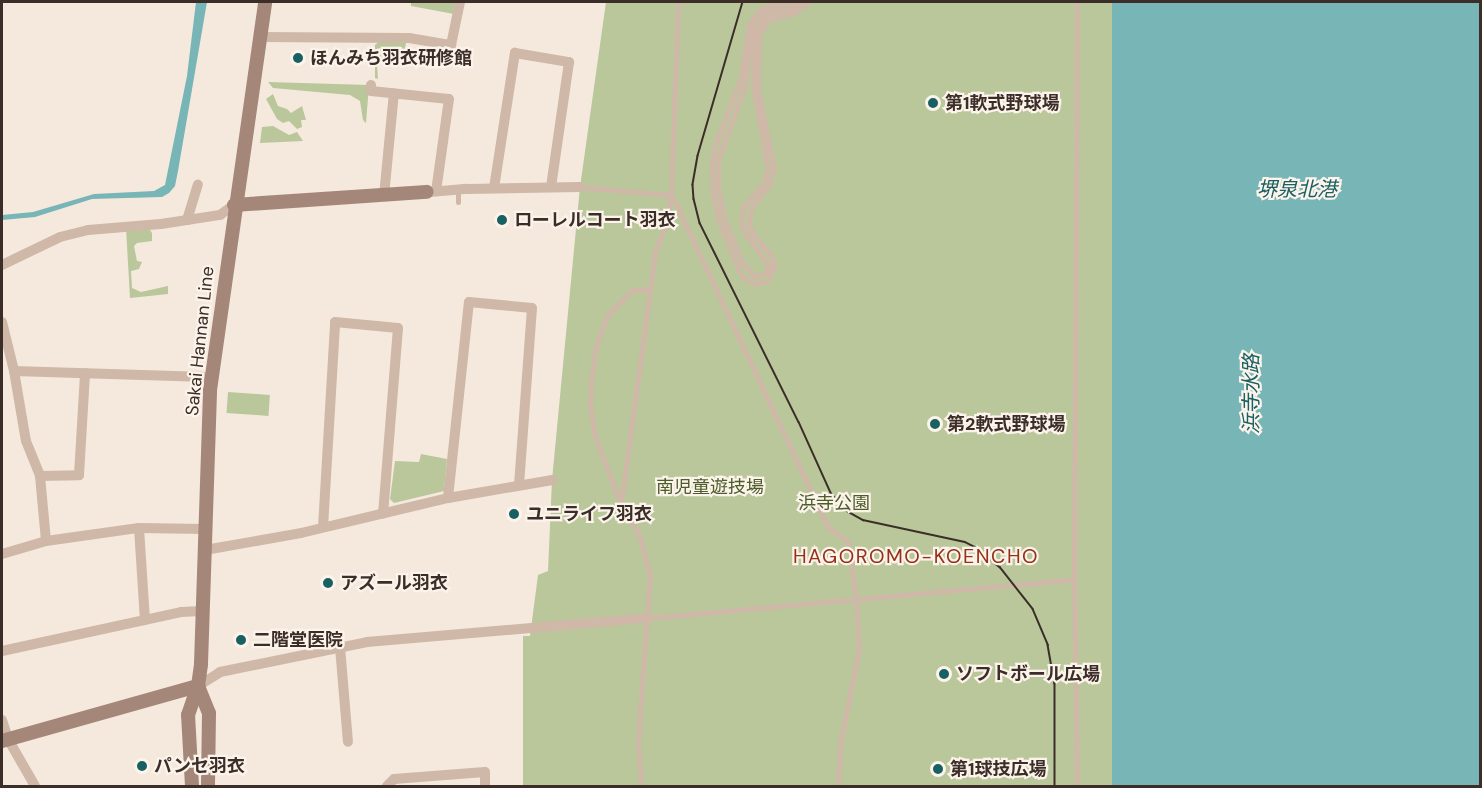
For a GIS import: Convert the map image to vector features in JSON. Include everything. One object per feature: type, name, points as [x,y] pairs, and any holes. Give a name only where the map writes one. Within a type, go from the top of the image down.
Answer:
[{"type":"main road","name":"Sakai Hannan Line","points":[[192,786],[188,715],[198,686],[210,390],[234,205],[265,2]]},
{"type":"main road","points":[[234,205],[431,192]]},
{"type":"main road","name":"Sakai Hannan Line","points":[[198,686],[208,713],[208,786]]},
{"type":"main road","points":[[5,740],[198,686]]},
{"type":"street","points":[[261,38],[409,38],[452,45],[460,2]]},
{"type":"street","points":[[494,188],[514,53],[569,62],[551,187]]},
{"type":"street","points":[[371,85],[371,91],[449,99],[431,192],[458,189],[580,187]]},
{"type":"street","points":[[384,196],[394,93]]},
{"type":"street","points":[[187,220],[198,185]]},
{"type":"street","points":[[2,265],[60,237],[88,230],[220,215],[234,205]]},
{"type":"street","points":[[448,498],[469,302],[532,308],[519,485]]},
{"type":"street","points":[[2,322],[14,371],[26,441],[40,476],[46,542]]},
{"type":"street","points":[[323,527],[335,322],[398,328],[383,513]]},
{"type":"street","points":[[14,371],[206,376]]},
{"type":"street","points":[[40,476],[79,475],[85,373]]},
{"type":"street","points":[[205,550],[323,527],[448,498],[552,480]]},
{"type":"street","points":[[138,528],[145,620]]},
{"type":"street","points":[[2,554],[46,542],[138,528],[204,529]]},
{"type":"street","points":[[2,651],[145,620],[202,611]]},
{"type":"street","points":[[198,686],[220,672],[340,647],[414,637],[649,618]]},
{"type":"street","points":[[340,647],[348,742]]},
{"type":"street","points":[[2,720],[5,740],[35,786]]},
{"type":"street","points":[[387,786],[394,778],[485,772],[485,786]]},
{"type":"lane","points":[[621,504],[655,250],[666,225],[671,195],[678,2]]},
{"type":"lane","points":[[783,2],[762,8],[749,23],[739,85],[715,145],[712,165],[713,195],[719,221],[740,273],[749,282],[756,284],[767,281],[775,266],[771,255],[752,232],[748,222],[751,208],[769,186],[774,168],[772,147],[758,90],[759,35],[769,19],[804,2]]},
{"type":"lane","points":[[799,2],[790,10],[773,12],[765,17],[756,28],[753,42],[753,86],[768,169],[763,183],[744,206],[741,221],[745,233],[769,266],[766,272],[755,277],[742,262],[724,218],[718,189],[718,160],[745,85],[753,24],[768,9],[790,10],[801,10],[809,2]]},
{"type":"lane","points":[[1077,2],[1074,579],[1077,786]]},
{"type":"lane","points":[[580,187],[671,195]]},
{"type":"lane","points":[[458,189],[458,202]]},
{"type":"lane","points":[[671,195],[817,506],[828,527],[848,542],[856,599],[858,648],[840,744],[838,786]]},
{"type":"lane","points":[[641,786],[638,740],[649,618],[650,575],[640,537],[621,504],[595,436],[590,406],[597,343],[608,314],[632,290],[650,290]]},
{"type":"lane","points":[[649,618],[1074,579]]},
{"type":"green space","points":[[411,2],[456,2],[454,14],[411,6]]},
{"type":"green space","name":"浜寺公園","points":[[606,2],[1112,2],[1116,786],[523,786],[523,636],[530,636],[538,575],[548,571],[552,480],[580,187]]},
{"type":"green space","points":[[380,41],[406,43],[404,55],[402,47],[383,47],[380,64],[377,64],[378,79],[375,78],[375,45]]},
{"type":"green space","points":[[268,82],[369,85],[366,123],[363,120],[360,101],[350,95],[273,88]]},
{"type":"green space","points":[[273,94],[278,106],[291,113],[302,106],[306,120],[301,120],[302,127],[297,129],[289,121],[283,123],[277,119],[266,99]]},
{"type":"green space","points":[[273,126],[289,135],[297,132],[303,141],[260,143],[262,127]]},
{"type":"green space","points":[[148,227],[152,233],[152,241],[137,243],[134,246],[137,261],[142,262],[139,269],[131,271],[132,288],[141,292],[168,286],[168,294],[130,298],[126,228]]},
{"type":"green space","points":[[228,392],[270,395],[268,416],[227,413]]},
{"type":"green space","points":[[421,454],[447,459],[444,491],[394,503],[390,499],[395,461],[419,462]]},
{"type":"water","points":[[196,2],[207,2],[178,171],[175,186],[169,193],[162,197],[92,199],[35,217],[2,220],[2,215],[33,212],[94,194],[154,191],[165,185],[187,76]]},
{"type":"water","name":"堺泉北港","points":[[1112,2],[1480,2],[1480,786],[1112,786]]},
{"type":"tram line","points":[[743,2],[698,156],[693,185],[694,199],[700,223],[799,422]]},
{"type":"tram line","points":[[799,422],[831,493],[845,510],[863,520],[965,542],[975,547],[1000,567],[1033,609],[1048,645],[1055,683],[1055,786]]},
{"type":"place","name":"ほんみち羽衣研修館","points":[[298,58]]},
{"type":"place","name":"第1軟式野球場","points":[[933,103]]},
{"type":"place","name":"ローレルコート羽衣","points":[[502,220]]},
{"type":"place","name":"第2軟式野球場","points":[[935,424]]},
{"type":"place","name":"ユニライフ羽衣","points":[[514,514]]},
{"type":"place","name":"アズール羽衣","points":[[328,583]]},
{"type":"place","name":"二階堂医院","points":[[241,640]]},
{"type":"place","name":"ソフトボール広場","points":[[944,674]]},
{"type":"place","name":"パンセ羽衣","points":[[142,766]]},
{"type":"place","name":"第1球技広場","points":[[938,769]]},
{"type":"district","name":"HAGOROMO-KOENCHO","points":[[916,556]]},
{"type":"water label","name":"浜寺水路","points":[[1251,394]]},
{"type":"park label","name":"南児童遊技場","points":[[710,487]]}]
